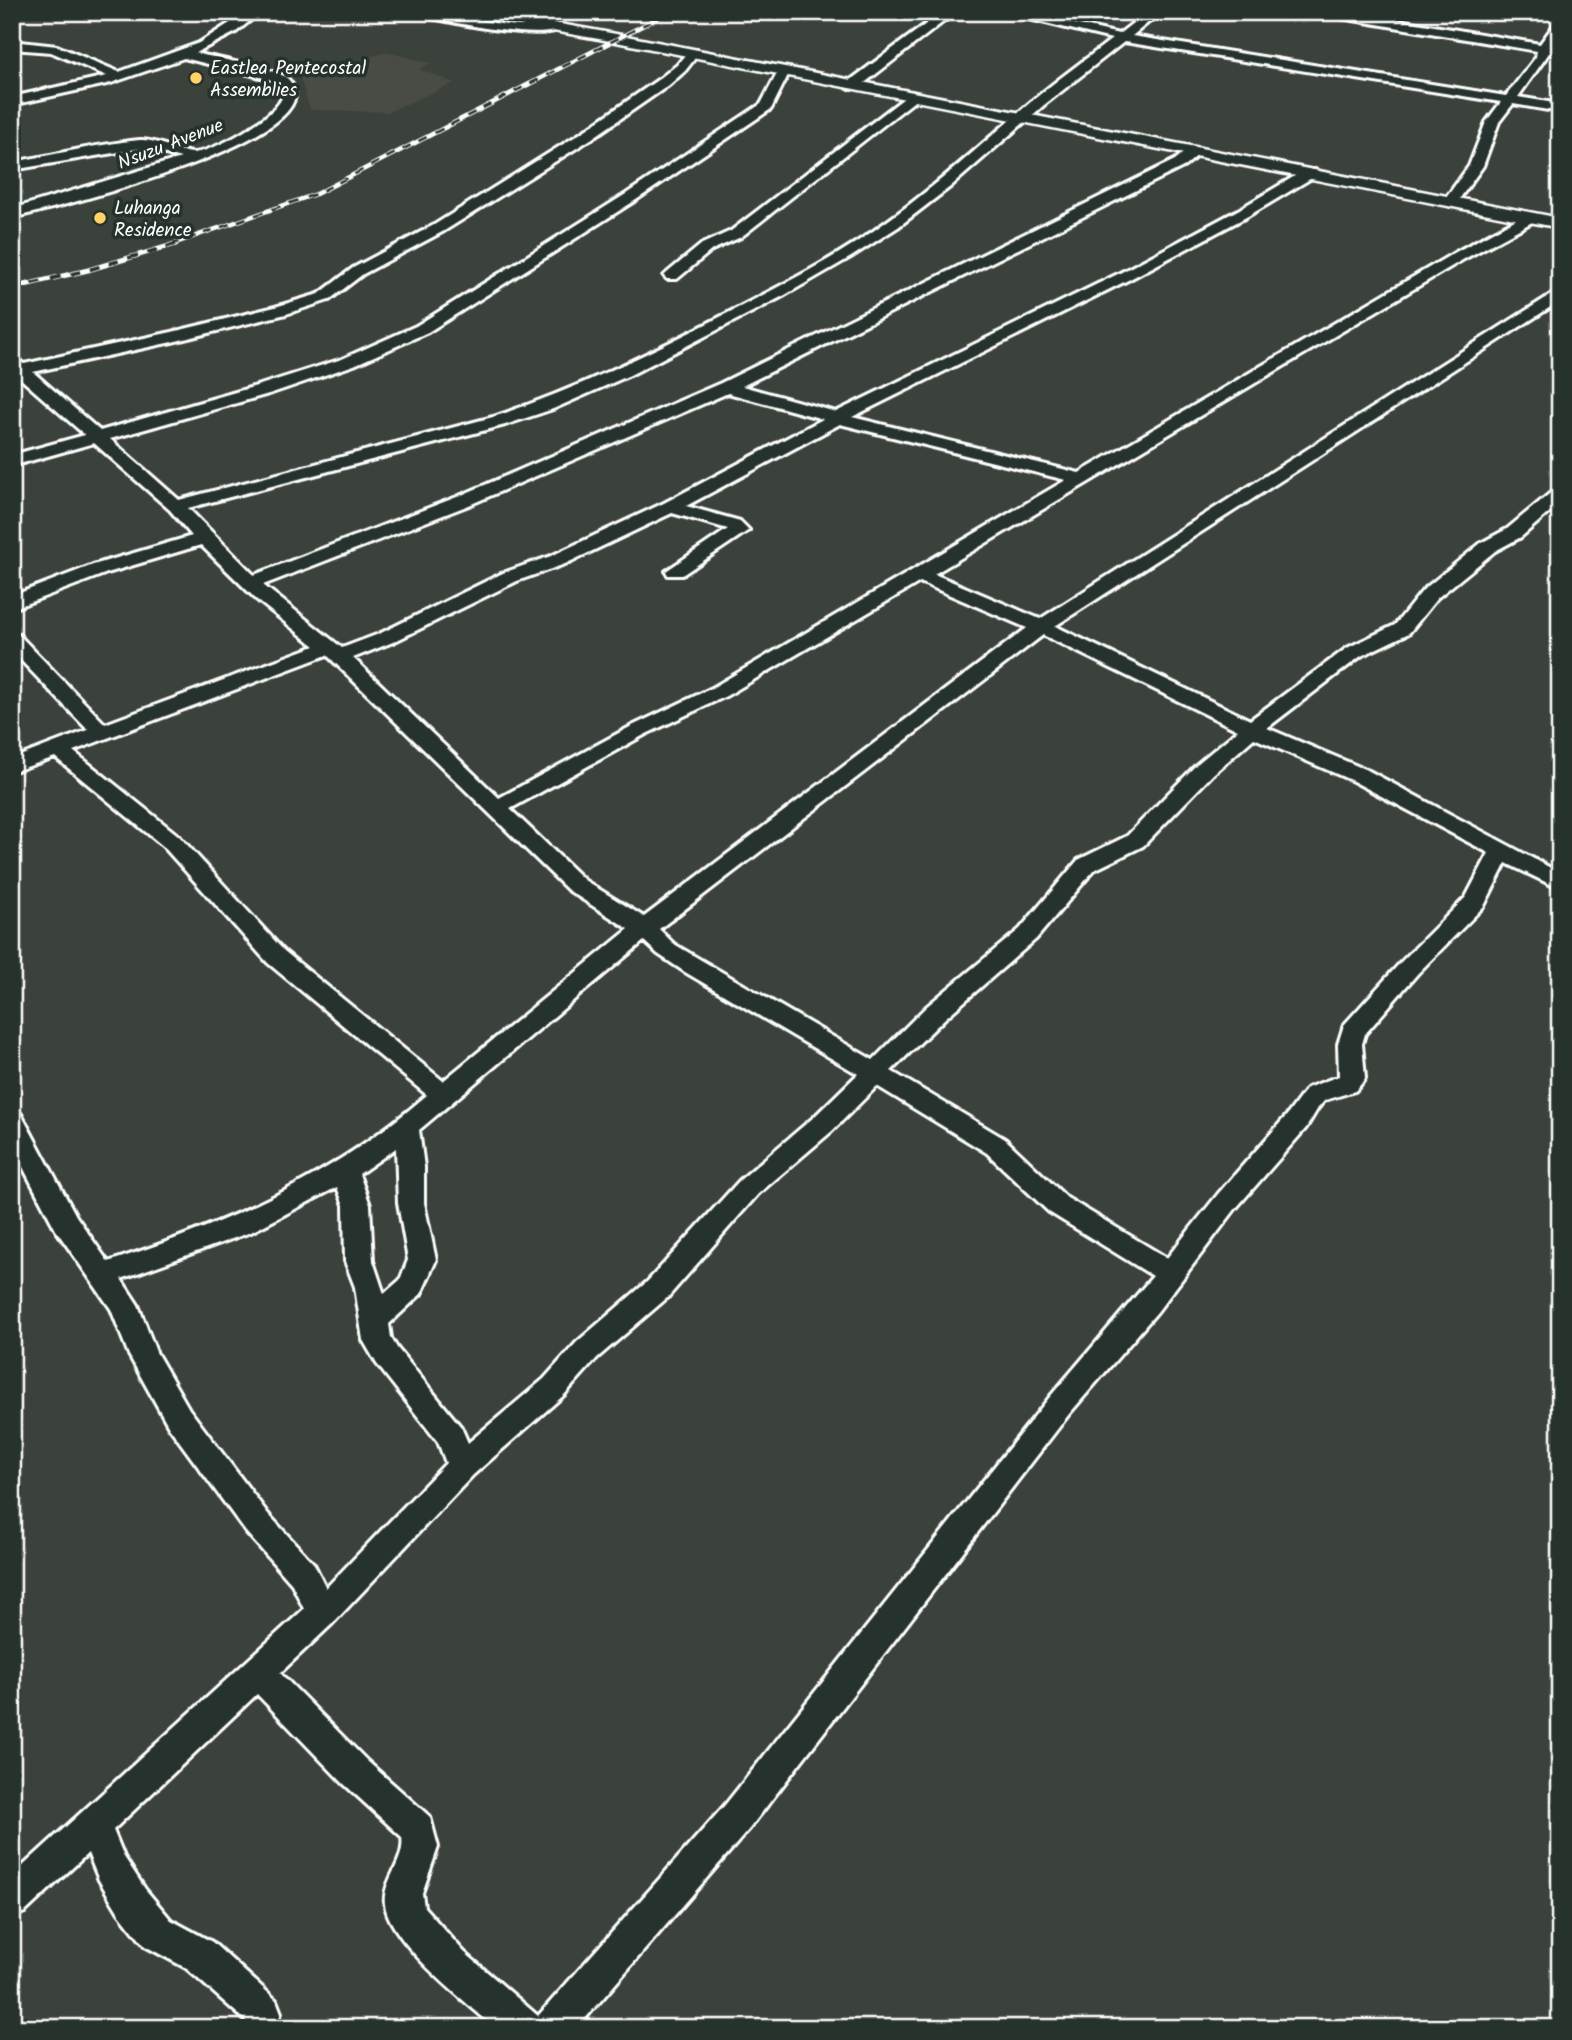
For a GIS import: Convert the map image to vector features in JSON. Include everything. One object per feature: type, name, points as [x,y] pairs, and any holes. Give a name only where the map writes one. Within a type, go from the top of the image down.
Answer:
[{"type":"main road","points":[[467,12],[616,38],[1560,223]]},
{"type":"street","points":[[12,101],[59,92],[117,76],[182,54],[228,31],[255,12]]},
{"type":"street","points":[[421,12],[524,30],[558,27]]},
{"type":"street","points":[[853,85],[950,12]]},
{"type":"street","points":[[1006,12],[1122,38],[1560,108]]},
{"type":"street","points":[[176,506],[499,421],[547,405],[624,372],[780,292],[881,232],[945,184],[1021,118],[1155,12]]},
{"type":"street","points":[[1329,12],[1560,51]]},
{"type":"street","points":[[1450,202],[1476,166],[1493,122],[1542,57],[1543,49],[1560,25]]},
{"type":"street","points":[[12,46],[53,49],[117,76]]},
{"type":"street","points":[[17,365],[184,335],[324,297],[358,271],[439,228],[586,136],[664,82],[681,68],[693,53]]},
{"type":"street","name":"Nsuzu Avenue","points":[[12,213],[110,187],[193,157],[261,127],[282,112],[290,97],[286,84],[267,74],[182,54]]},
{"type":"street","points":[[12,461],[266,389],[348,362],[422,329],[631,197],[766,106],[784,71]]},
{"type":"street","points":[[672,276],[707,247],[736,234],[912,96]]},
{"type":"street","points":[[12,166],[143,144],[193,157]]},
{"type":"street","points":[[251,583],[500,486],[727,387],[1180,163],[1194,151]]},
{"type":"street","points":[[12,766],[334,652],[386,638],[510,577],[558,560],[670,507],[837,418],[1123,277],[1243,213],[1310,173]]},
{"type":"street","points":[[496,808],[637,732],[719,692],[1459,256],[1529,218]]},
{"type":"street","points":[[101,1275],[187,1246],[261,1216],[344,1169],[406,1128],[645,928],[1041,627],[1560,294]]},
{"type":"street","points":[[17,365],[176,506],[204,538],[251,583],[334,652],[576,886],[645,928],[666,949],[693,967],[796,1025],[996,1146],[1058,1205],[1171,1274]]},
{"type":"street","points":[[727,387],[837,418],[1083,479]]},
{"type":"street","points":[[12,1900],[322,1614],[462,1466],[554,1387],[587,1350],[658,1289],[749,1187],[797,1149],[935,1013],[1028,934],[1086,865],[1096,858],[1123,851],[1205,769],[1252,729],[1354,652],[1402,629],[1430,594],[1488,547],[1514,533],[1560,494]]},
{"type":"street","points":[[670,507],[734,524],[740,530],[675,571]]},
{"type":"street","points":[[12,603],[100,569],[204,538]]},
{"type":"street","points":[[921,575],[1041,627],[1252,729],[1361,776],[1560,881]]},
{"type":"street","points":[[12,639],[103,733]]},
{"type":"street","points":[[59,750],[171,841],[220,892],[276,957],[443,1095]]},
{"type":"street","points":[[552,2028],[737,1816],[1059,1406],[1171,1274],[1227,1201],[1297,1121],[1316,1094],[1346,1085],[1352,1078],[1350,1044],[1353,1031],[1409,968],[1476,901],[1502,851]]},
{"type":"street","points":[[12,1121],[66,1223],[124,1305],[143,1355],[179,1418],[257,1523],[303,1574],[322,1614]]},
{"type":"street","points":[[374,1320],[411,1286],[422,1261],[411,1203],[411,1167],[406,1128]]},
{"type":"street","points":[[344,1169],[357,1205],[359,1261],[369,1287],[377,1340],[451,1436],[462,1466]]},
{"type":"street","points":[[257,1672],[355,1772],[418,1829],[421,1847],[408,1878],[403,1905],[411,1920],[451,1965],[526,2028]]},
{"type":"street","points":[[93,1823],[111,1868],[132,1901],[158,1933],[199,1955],[263,2013]]},
{"type":"shaded area","points":[[387,52],[431,63],[419,69],[455,83],[388,112],[310,110],[299,75]]},
{"type":"railway","points":[[170,245],[316,194],[669,12]]},
{"type":"railway","points":[[12,288],[88,270],[176,244]]},
{"type":"place","name":"Eastlea Pentecostal Assemblies","points":[[196,78]]},
{"type":"place","name":"Luhanga Residence","points":[[100,218]]}]
